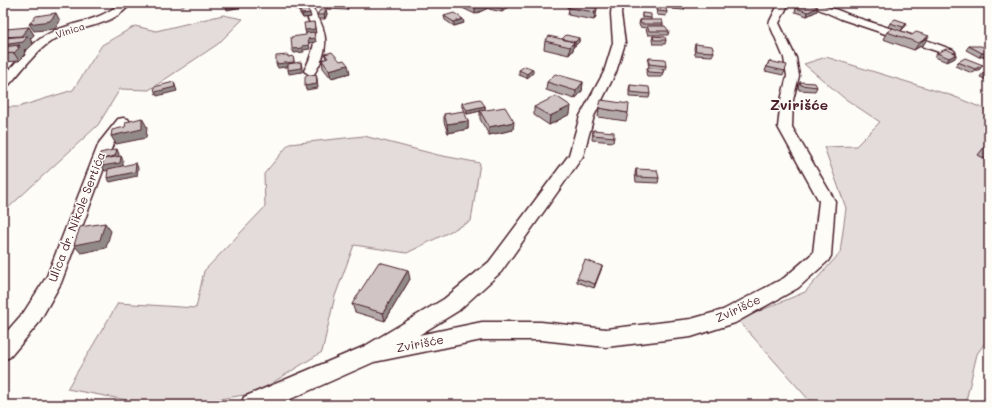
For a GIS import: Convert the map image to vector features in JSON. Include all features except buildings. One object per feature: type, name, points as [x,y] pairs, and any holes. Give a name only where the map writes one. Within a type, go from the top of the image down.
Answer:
[{"type":"street","name":"Vinica","points":[[3,84],[44,42],[53,36],[109,18],[126,3]]},
{"type":"street","points":[[303,3],[315,17],[320,29],[318,56],[310,71]]},
{"type":"street","name":"Zvirišće","points":[[252,405],[372,353],[451,305],[495,267],[550,194],[576,156],[587,116],[610,72],[619,43],[616,14],[617,3]]},
{"type":"street","name":"Zvirišće","points":[[372,353],[482,331],[541,331],[606,338],[691,328],[728,316],[792,283],[822,256],[827,201],[785,127],[787,100],[793,76],[790,58],[774,23],[784,3]]},
{"type":"street","points":[[810,3],[853,21],[924,41],[949,52]]},
{"type":"street","name":"Ulica dr. Nikole Sertića","points":[[3,350],[30,318],[55,278],[106,143],[124,122]]},
{"type":"shaded area","points":[[223,15],[243,19],[218,44],[149,90],[120,89],[98,125],[7,209],[3,222],[3,107],[18,107],[73,90],[102,45],[135,26],[156,31]]},
{"type":"shaded area","points":[[826,57],[953,96],[989,111],[989,337],[977,354],[965,405],[836,405],[809,400],[738,320],[805,292],[840,253],[846,208],[824,147],[856,146],[880,122],[844,98],[804,64]]},
{"type":"shaded area","points":[[364,136],[438,155],[480,163],[471,221],[407,253],[354,245],[335,296],[322,352],[256,393],[190,404],[143,403],[67,389],[118,303],[196,308],[204,271],[265,207],[264,174],[289,144]]},
{"type":"district","name":"Zvirišće","points":[[799,105]]}]
